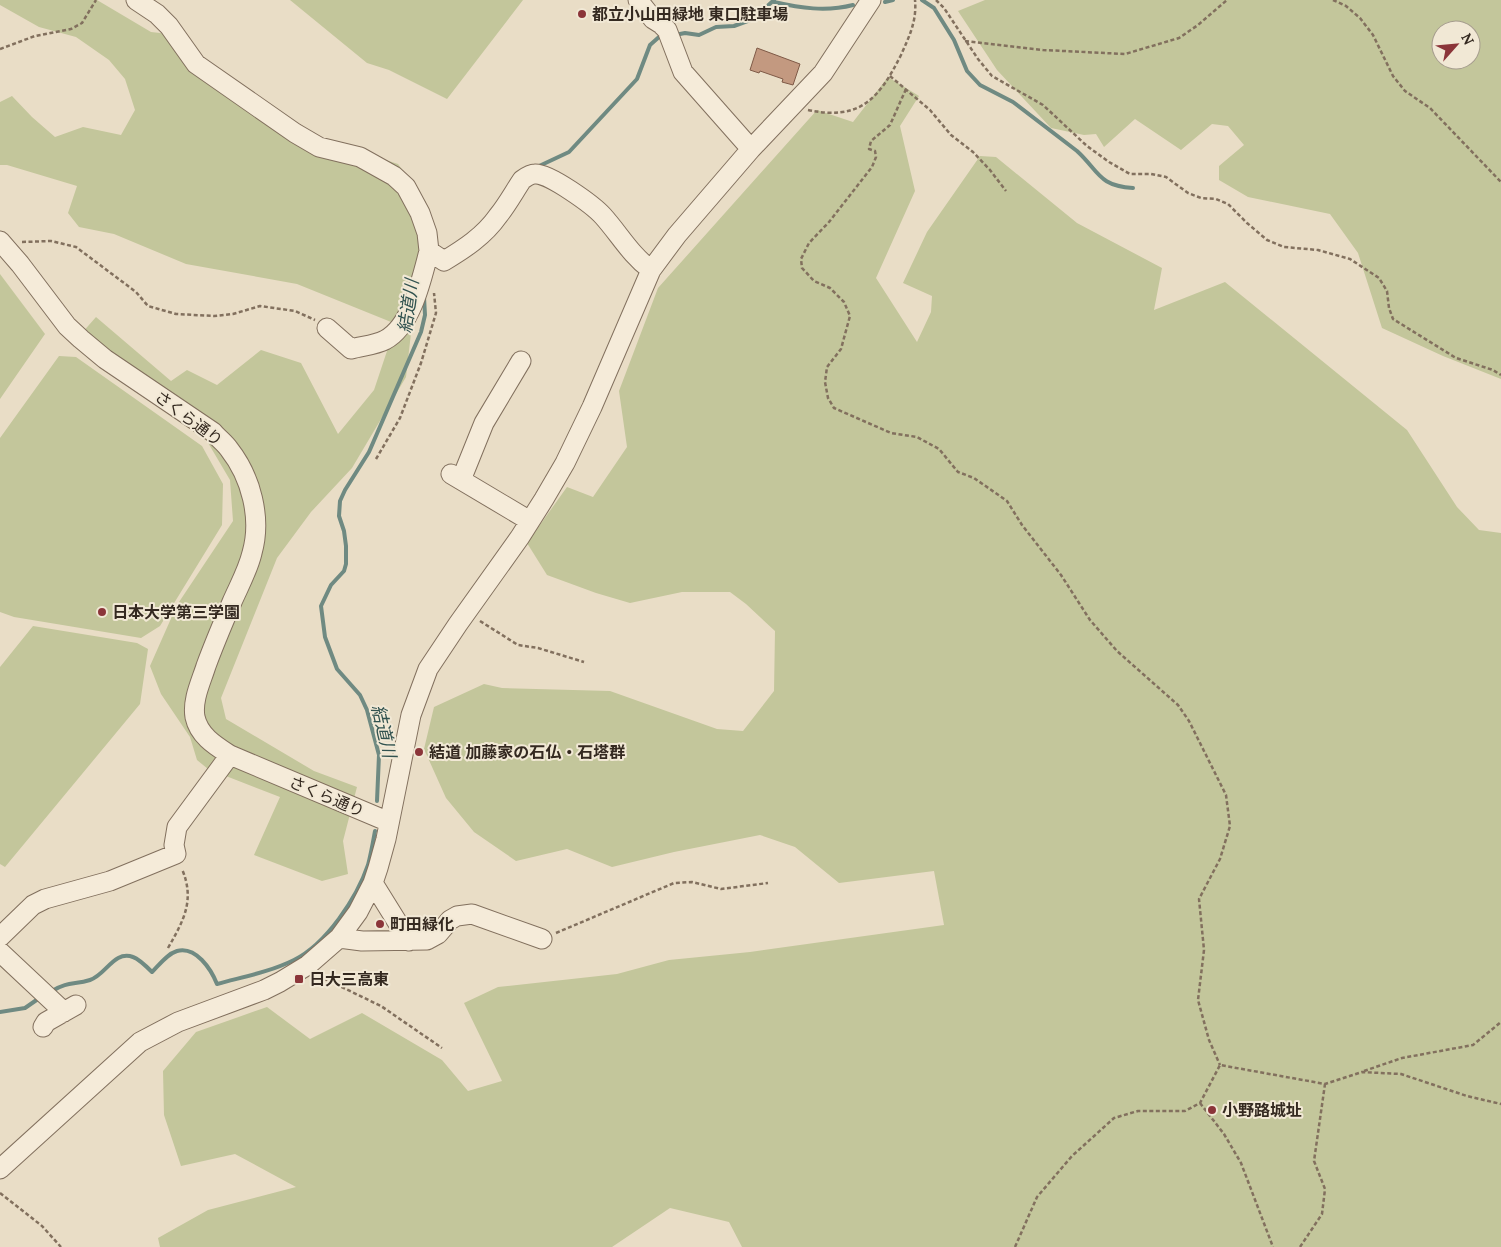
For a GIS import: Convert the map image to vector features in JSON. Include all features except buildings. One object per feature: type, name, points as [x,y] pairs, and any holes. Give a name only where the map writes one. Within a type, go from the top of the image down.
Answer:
[{"type":"street","points":[[136,0],[157,14],[196,64],[295,133],[319,147],[360,157],[394,176],[406,187],[420,213],[435,254],[444,261],[465,249],[488,229],[522,180],[527,176],[535,174],[552,179],[594,207],[644,265]]},
{"type":"street","points":[[638,0],[669,35],[683,72],[751,150]]},
{"type":"street","points":[[0,1169],[140,1042],[178,1022],[264,990],[308,965],[339,938],[358,912],[373,883],[383,854],[411,715],[419,692],[436,656],[530,521],[565,463],[584,425],[644,265],[677,235],[751,150],[823,73],[871,0]]},
{"type":"street","name":"さくら通り","points":[[3,244],[74,332],[105,359],[213,432],[229,448],[246,478],[253,499],[256,538],[252,553],[212,649],[195,697],[195,716],[201,730],[214,745],[230,755],[389,822]]},
{"type":"street","points":[[327,328],[351,349],[385,340],[397,331],[408,314],[435,254]]},
{"type":"street","points":[[522,361],[484,423],[455,477],[530,521]]},
{"type":"street","points":[[0,937],[39,902],[110,881],[176,854],[174,844],[177,827],[230,755]]},
{"type":"street","points":[[373,883],[409,941]]},
{"type":"street","points":[[339,938],[362,941],[427,940],[438,934],[450,920],[457,916],[472,914],[542,939]]},
{"type":"street","points":[[0,952],[70,1008],[46,1022],[43,1027]]},
{"type":"path","points":[[0,49],[35,36],[71,29],[82,23],[96,0]]},
{"type":"path","points":[[791,107],[820,113],[843,113],[859,107],[874,98],[890,76],[910,36],[914,22],[915,0]]},
{"type":"path","points":[[936,0],[944,8],[992,76],[1043,105],[1087,146],[1109,162],[1130,174],[1150,174],[1166,177],[1188,193],[1201,198],[1216,199],[1228,204],[1267,240],[1284,247],[1318,250],[1350,259],[1379,278],[1386,291],[1393,320],[1456,358],[1501,374]]},
{"type":"path","points":[[965,40],[1043,50],[1125,54],[1179,38],[1198,25],[1227,0]]},
{"type":"path","points":[[1333,0],[1346,6],[1360,18],[1373,35],[1393,76],[1404,91],[1430,108],[1501,182]]},
{"type":"path","points":[[890,76],[930,110],[951,135],[973,152],[1006,191]]},
{"type":"path","points":[[906,89],[890,125],[871,141],[869,149],[875,151],[876,157],[872,167],[829,222],[809,243],[801,259],[802,268],[814,281],[830,288],[844,302],[850,316],[841,349],[827,367],[825,382],[828,398],[834,408],[850,416],[891,433],[918,437],[939,449],[958,472],[974,478],[1007,501],[1022,525],[1061,575],[1090,620],[1117,651],[1178,704],[1190,721],[1226,795],[1230,826],[1220,859],[1199,899],[1204,950],[1198,1000],[1209,1040],[1220,1065]]},
{"type":"path","points":[[3,244],[51,241],[76,247],[136,292],[148,306],[176,314],[214,316],[233,314],[260,306],[296,311],[314,319],[327,328]]},
{"type":"path","points":[[376,459],[400,418],[421,363],[436,313],[434,287]]},
{"type":"path","points":[[466,612],[518,645],[538,648],[584,662]]},
{"type":"path","points":[[168,948],[183,921],[188,897],[186,878],[176,854]]},
{"type":"path","points":[[542,939],[674,883],[692,882],[721,889],[768,883]]},
{"type":"path","points":[[308,965],[324,979],[381,1006],[442,1048]]},
{"type":"path","points":[[1220,1065],[1324,1084],[1402,1058],[1473,1045],[1501,1022]]},
{"type":"path","points":[[1016,1247],[1037,1197],[1072,1156],[1114,1118],[1138,1111],[1185,1111],[1200,1103],[1220,1065]]},
{"type":"path","points":[[1362,1072],[1401,1074],[1467,1096],[1501,1104]]},
{"type":"path","points":[[1300,1247],[1322,1214],[1325,1189],[1314,1161],[1324,1084]]},
{"type":"path","points":[[1200,1103],[1224,1134],[1241,1163],[1273,1247]]},
{"type":"path","points":[[0,1193],[42,1226],[61,1247]]},
{"type":"green space","points":[[0,0],[97,0],[151,32],[178,35],[211,75],[324,140],[398,164],[426,202],[406,377],[352,468],[311,512],[277,558],[221,698],[226,719],[314,771],[357,787],[343,841],[348,874],[322,881],[254,855],[280,797],[208,769],[197,760],[190,737],[161,694],[150,666],[177,605],[233,521],[230,480],[207,441],[140,394],[74,342],[96,317],[171,381],[187,370],[217,385],[261,350],[301,363],[338,434],[374,390],[396,324],[297,284],[186,264],[114,234],[79,227],[68,213],[77,186],[7,165],[0,165],[0,102],[12,96],[55,137],[83,127],[121,135],[135,110],[125,79],[109,60],[76,37],[39,27],[0,5]]},
{"type":"green space","points":[[290,0],[523,0],[447,99],[389,70],[367,63]]},
{"type":"green space","points":[[985,0],[1501,0],[1501,379],[1443,356],[1382,328],[1358,253],[1330,214],[1248,197],[1219,180],[1219,166],[1244,145],[1228,126],[1212,124],[1181,150],[1135,119],[1104,147],[1096,134],[1084,135],[1051,128],[997,70],[958,11]]},
{"type":"green space","points":[[888,77],[919,96],[900,126],[915,191],[876,278],[917,342],[931,312],[932,296],[903,283],[927,232],[980,156],[996,157],[1077,223],[1162,268],[1154,310],[1225,282],[1407,430],[1457,507],[1479,530],[1501,533],[1501,1247],[742,1247],[729,1222],[670,1208],[612,1247],[160,1247],[158,1238],[208,1210],[296,1187],[235,1154],[181,1166],[164,1115],[163,1071],[196,1032],[267,1007],[310,1039],[362,1013],[442,1060],[468,1091],[502,1081],[464,1003],[498,987],[617,974],[669,960],[750,952],[944,925],[934,871],[839,883],[795,847],[760,835],[674,852],[612,867],[567,849],[516,861],[474,832],[446,798],[424,749],[434,707],[484,684],[502,688],[610,691],[717,729],[743,731],[774,691],[775,631],[730,592],[682,592],[630,603],[547,575],[527,543],[567,487],[593,497],[627,447],[619,391],[658,288],[817,110],[853,122]]},
{"type":"green space","points":[[0,274],[45,334],[0,399]]},
{"type":"green space","points":[[59,356],[76,357],[202,446],[223,484],[222,525],[160,626],[141,638],[14,617],[0,612],[0,438]]},
{"type":"green space","points":[[33,626],[137,643],[148,649],[140,704],[5,867],[0,864],[0,667]]},
{"type":"waterway","name":"結道川","points":[[675,35],[685,33],[699,35],[716,27],[734,26],[753,19],[774,0]]},
{"type":"waterway","points":[[885,2],[893,0]]},
{"type":"waterway","points":[[922,0],[934,8],[954,40],[967,71],[980,85],[1013,102],[1077,151],[1106,181],[1121,187],[1133,188]]},
{"type":"waterway","points":[[774,2],[813,8],[853,5]]},
{"type":"waterway","name":"結道川","points":[[537,167],[569,152],[637,79],[650,45],[659,37],[663,37]]},
{"type":"waterway","name":"結道川","points":[[377,801],[379,755],[367,710],[360,695],[337,669],[325,637],[321,606],[331,585],[344,571],[346,564],[344,531],[339,516],[340,501],[369,452],[421,332],[425,315],[424,297]]},
{"type":"waterway","name":"結道川","points":[[52,991],[67,984],[90,980],[115,960],[126,956],[138,959],[152,972],[173,952],[184,950],[202,960],[217,984],[266,971],[294,960],[306,953],[329,932],[348,905],[368,865],[375,831]]},
{"type":"waterway","name":"結道川","points":[[0,1012],[25,1008],[38,999]]},
{"type":"place","name":"都立小山田緑地 東口駐車場","points":[[582,14]]},
{"type":"place","name":"日本大学第三学園","points":[[102,612]]},
{"type":"place","name":"結道 加藤家の石仏・石塔群","points":[[419,752]]},
{"type":"place","name":"町田緑化","points":[[380,924]]},
{"type":"place","name":"日大三高東","points":[[299,979]]},
{"type":"place","name":"小野路城址","points":[[1212,1110]]}]
